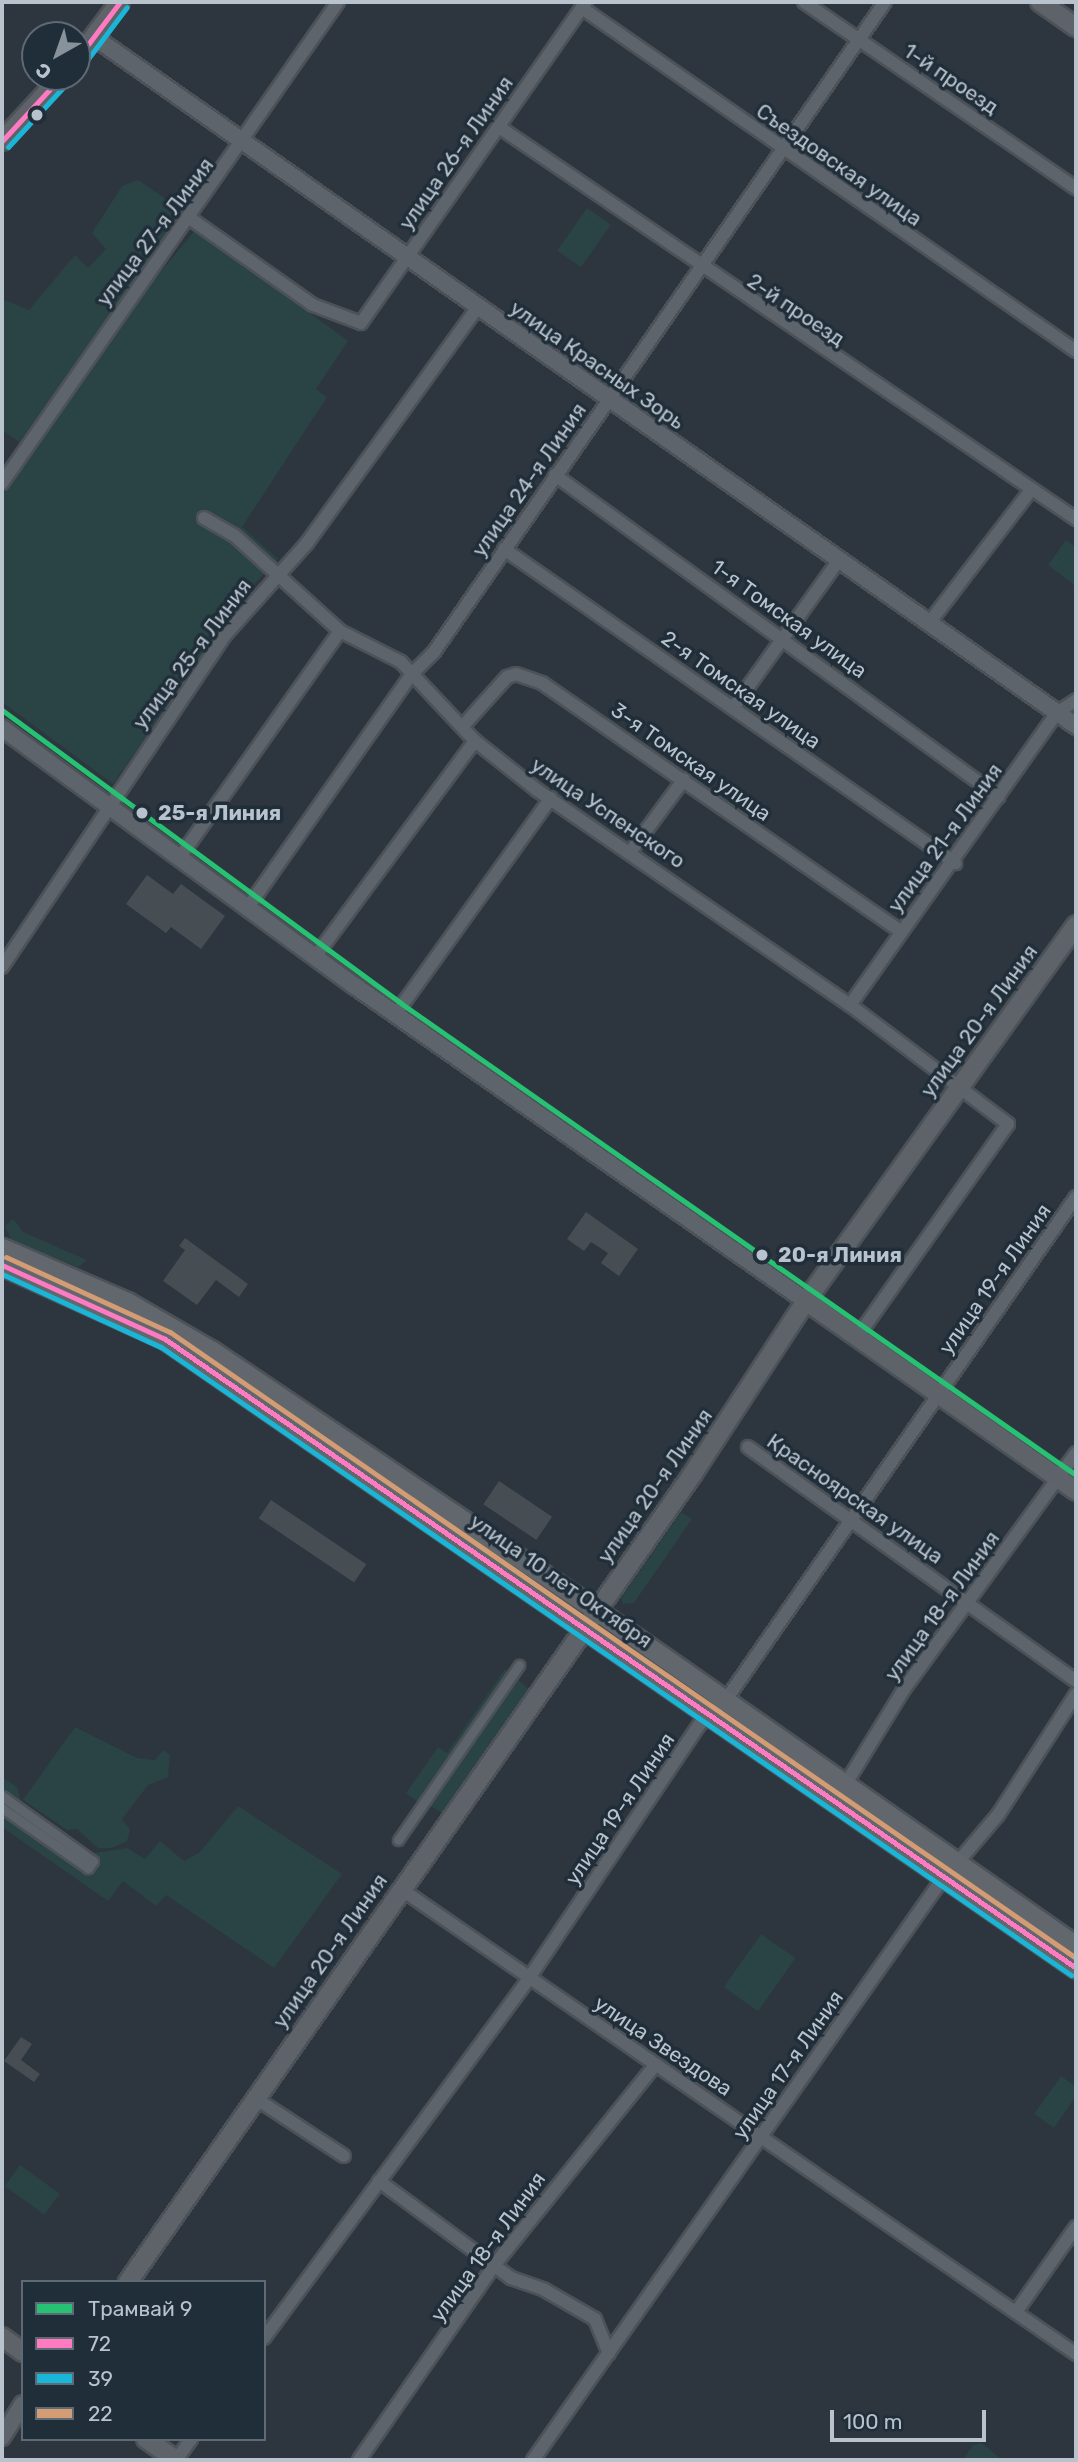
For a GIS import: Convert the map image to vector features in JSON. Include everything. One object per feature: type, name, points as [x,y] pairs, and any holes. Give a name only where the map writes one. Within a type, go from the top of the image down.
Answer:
[{"type":"main road","points":[[91,41],[120,2]]},
{"type":"main road","points":[[1040,2],[1076,27]]},
{"type":"main road","points":[[2,141],[48,91]]},
{"type":"main road","name":"улица 20-я Линия","points":[[129,2280],[591,1618],[806,1301],[1076,925]]},
{"type":"main road","name":"улица 10 лет Октября","points":[[2,1248],[127,1302],[212,1351],[951,1871],[1076,1946]]},
{"type":"main road","name":"улица 10 лет Октября","points":[[2,1265],[161,1337],[591,1618]]},
{"type":"main road","points":[[806,1301],[1076,1490]]},
{"type":"main road","name":"улица 10 лет Октября","points":[[720,1708],[845,1785],[1076,1969]]},
{"type":"main road","points":[[2,2337],[21,2351]]},
{"type":"main road","points":[[149,2441],[176,2460]]},
{"type":"street","name":"улица 27-я Линия","points":[[2,483],[135,288],[191,219],[245,142],[338,2]]},
{"type":"street","name":"1-й проезд","points":[[804,2],[1076,188]]},
{"type":"street","name":"улица 24-я Линия","points":[[248,907],[412,674],[434,652],[885,2]]},
{"type":"street","name":"улица 26-я Линия","points":[[191,219],[313,305],[334,309],[356,323],[366,319],[584,5]]},
{"type":"street","name":"Съездовская улица","points":[[584,5],[782,149],[1076,351]]},
{"type":"street","name":"улица Красных Зорь","points":[[94,37],[1076,726]]},
{"type":"street","name":"2-й проезд","points":[[499,127],[699,268],[1076,519]]},
{"type":"street","name":"улица 25-я Линия","points":[[2,967],[107,803],[226,634],[307,543],[478,307]]},
{"type":"street","name":"1-я Томская улица","points":[[555,475],[784,638],[999,797]]},
{"type":"street","points":[[929,623],[1031,490]]},
{"type":"street","name":"улица Успенского","points":[[204,518],[234,535],[340,631],[394,657],[475,741],[551,798],[850,1005],[1008,1124],[857,1337]]},
{"type":"street","name":"2-я Томская улица","points":[[504,549],[955,863]]},
{"type":"street","points":[[733,708],[839,560]]},
{"type":"street","points":[[180,857],[340,631]]},
{"type":"street","name":"3-я Томская улица","points":[[463,726],[507,677],[528,676],[684,779],[901,932]]},
{"type":"street","name":"улица 21-я Линия","points":[[850,1005],[901,932],[955,863],[1057,713],[1076,700]]},
{"type":"street","points":[[2,728],[395,1015],[806,1301]]},
{"type":"street","points":[[315,957],[475,741]]},
{"type":"street","points":[[631,851],[684,779]]},
{"type":"street","points":[[395,1015],[551,798]]},
{"type":"street","name":"улица 19-я Линия","points":[[266,2335],[529,1978],[700,1724],[720,1708],[1076,1197]]},
{"type":"street","name":"Красноярская улица","points":[[748,1447],[1076,1681]]},
{"type":"street","name":"улица 18-я Линия","points":[[845,1785],[904,1689],[1076,1453]]},
{"type":"street","points":[[398,1840],[519,1665]]},
{"type":"street","name":"улица 17-я Линия","points":[[533,2460],[951,1871],[998,1815],[1076,1694]]},
{"type":"street","points":[[2,1796],[93,1861],[88,1868],[2,1808]]},
{"type":"street","name":"улица Звездова","points":[[401,1889],[1076,2354]]},
{"type":"street","name":"улица 18-я Линия","points":[[359,2460],[496,2263],[656,2064]]},
{"type":"street","points":[[255,2098],[344,2156]]},
{"type":"street","points":[[379,2181],[496,2263],[511,2278],[543,2289],[594,2319],[609,2353]]},
{"type":"street","points":[[1016,2312],[1076,2227]]},
{"type":"street","points":[[2,2437],[21,2407]]},
{"type":"street","points":[[176,2460],[190,2441]]},
{"type":"green space","points":[[138,180],[189,215],[19,442],[2,430],[2,299],[29,310],[75,255],[88,268],[106,249],[92,233],[122,186]]},
{"type":"green space","points":[[587,208],[611,225],[581,267],[557,251]]},
{"type":"green space","points":[[196,229],[348,341],[316,389],[327,397],[242,527],[278,559],[247,592],[113,784],[2,702],[2,496],[129,310]]},
{"type":"green space","points":[[1066,540],[1076,547],[1076,586],[1048,565]]},
{"type":"green space","points":[[13,1219],[23,1232],[87,1260],[78,1267],[12,1241],[5,1226]]},
{"type":"green space","points":[[681,1512],[692,1519],[634,1603],[623,1604],[621,1598]]},
{"type":"green space","points":[[505,1669],[530,1690],[443,1814],[431,1806],[405,1843],[395,1836],[418,1802],[406,1793],[438,1747],[447,1753]]},
{"type":"green space","points":[[75,1727],[137,1758],[155,1760],[163,1750],[170,1755],[168,1777],[148,1785],[122,1819],[130,1830],[127,1841],[112,1848],[98,1848],[77,1829],[67,1830],[23,1800]]},
{"type":"green space","points":[[2,1777],[17,1787],[21,1802],[94,1853],[127,1848],[145,1859],[160,1841],[184,1861],[200,1852],[238,1806],[342,1874],[274,1968],[166,1895],[156,1906],[123,1881],[108,1901],[2,1827]]},
{"type":"green space","points":[[761,1934],[795,1958],[758,2011],[724,1987]]},
{"type":"green space","points":[[1061,2076],[1076,2087],[1076,2096],[1054,2128],[1034,2114]]},
{"type":"green space","points":[[20,2165],[60,2194],[44,2215],[5,2186]]},
{"type":"green space","points":[[982,2443],[1002,2460],[963,2460],[973,2445]]},
{"type":"building","points":[[147,875],[173,894],[181,884],[225,916],[201,949],[171,927],[166,933],[126,904]]},
{"type":"building","points":[[586,1212],[638,1249],[619,1276],[601,1263],[608,1253],[591,1242],[584,1251],[567,1239]]},
{"type":"building","points":[[185,1238],[248,1284],[239,1297],[216,1280],[197,1305],[163,1281],[185,1250],[179,1246]]},
{"type":"building","points":[[499,1481],[552,1517],[536,1540],[483,1504]]},
{"type":"building","points":[[271,1500],[366,1564],[354,1583],[259,1518]]},
{"type":"building","points":[[21,2037],[32,2044],[21,2060],[40,2074],[34,2082],[4,2061]]},
{"type":"tram line","name":"9","points":[[2,710],[402,1004],[1076,1475]]},
{"type":"transit line","name":"72","points":[[91,40],[120,2]]},
{"type":"transit line","name":"39","points":[[91,55],[127,7]]},
{"type":"transit line","name":"72","points":[[2,141],[48,91]]},
{"type":"transit line","name":"39","points":[[8,147],[60,91]]},
{"type":"transit line","name":"22","points":[[6,1257],[170,1332],[1076,1958]]},
{"type":"transit line","name":"72","points":[[2,1265],[165,1339],[1076,1968]]},
{"type":"transit line","name":"39","points":[[2,1274],[161,1347],[1071,1975]]},
{"type":"place","name":"25-я Линия","points":[[142,813]]},
{"type":"place","name":"20-я Линия","points":[[762,1255]]}]
